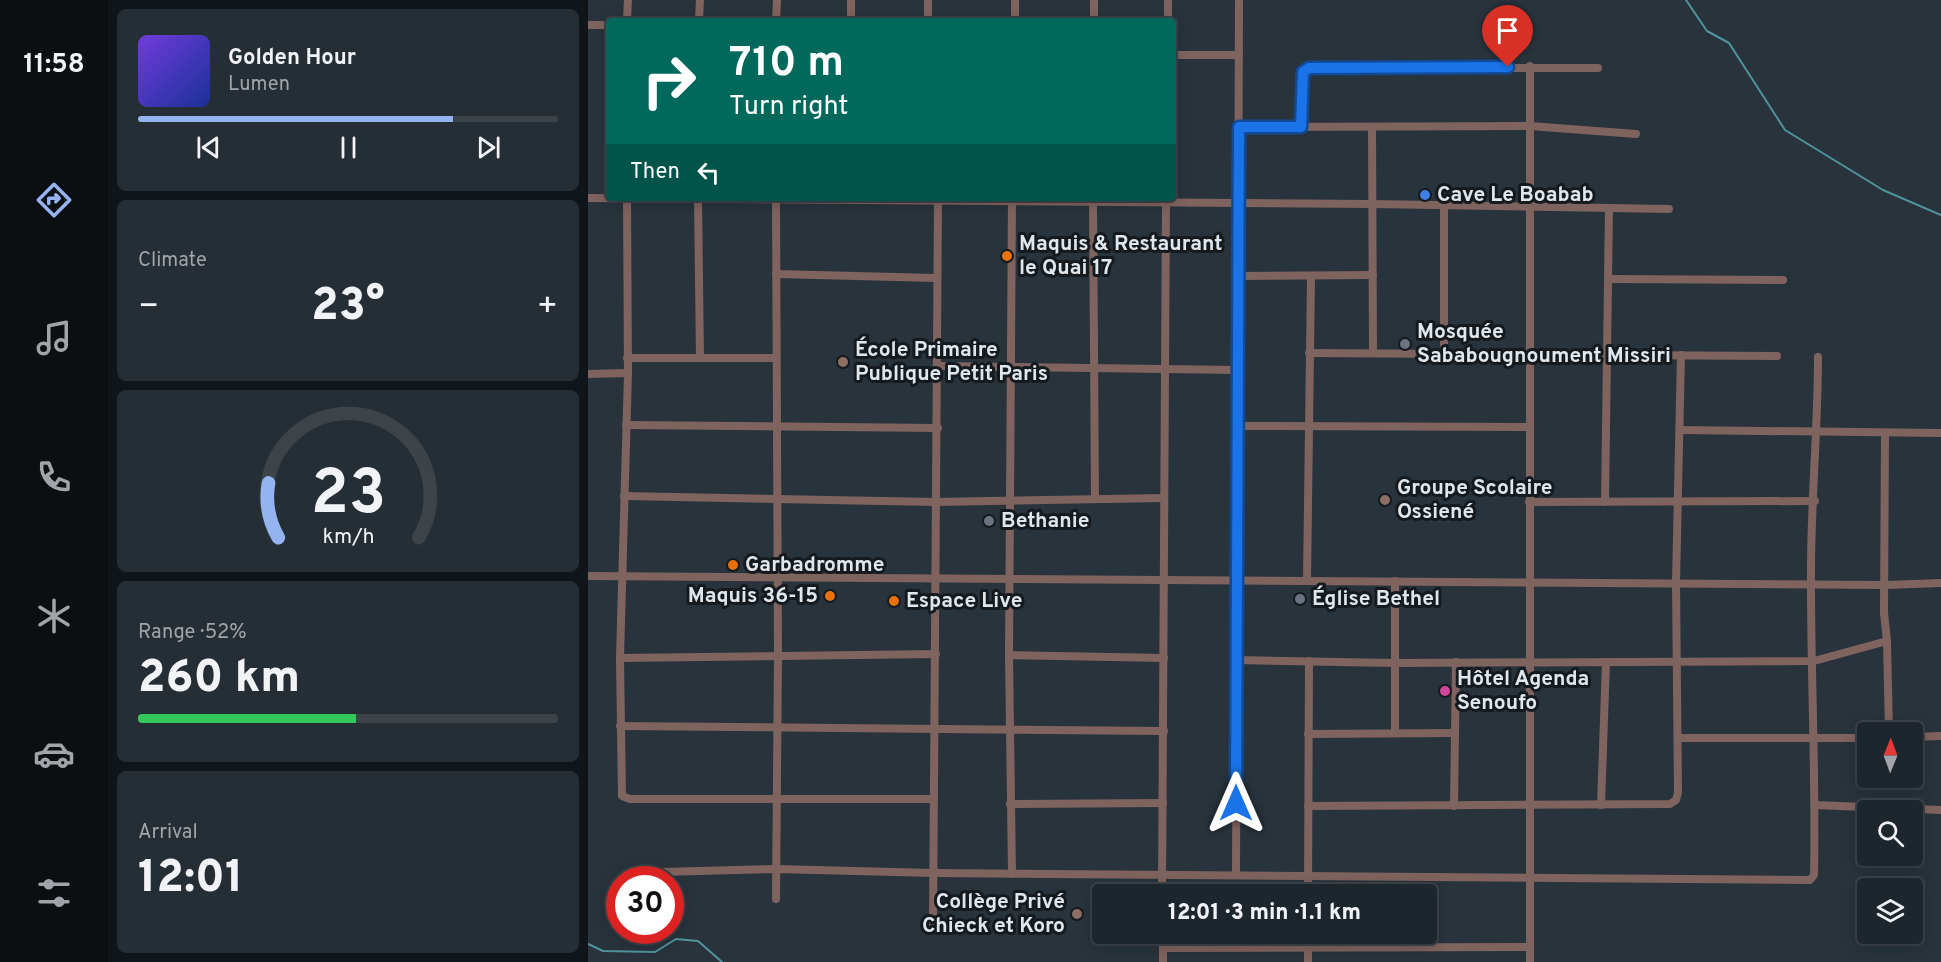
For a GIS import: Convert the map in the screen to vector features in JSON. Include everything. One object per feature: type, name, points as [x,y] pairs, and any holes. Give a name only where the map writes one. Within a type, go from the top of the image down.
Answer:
[{"type":"street","points":[[627,18],[628,0]]},
{"type":"street","points":[[699,18],[700,0]]},
{"type":"street","points":[[776,18],[777,0]]},
{"type":"street","points":[[851,0],[851,18]]},
{"type":"street","points":[[928,0],[928,18]]},
{"type":"street","points":[[1015,0],[1015,18]]},
{"type":"street","points":[[1094,0],[1094,18]]},
{"type":"street","points":[[1168,0],[1168,18]]},
{"type":"street","points":[[1236,875],[1239,0]]},
{"type":"street","points":[[588,25],[606,25]]},
{"type":"street","points":[[1176,55],[1239,55]]},
{"type":"street","points":[[1301,127],[1303,72],[1309,68],[1530,66],[1598,69]]},
{"type":"street","points":[[1530,66],[1531,352],[1528,502],[1530,962]]},
{"type":"street","points":[[1239,127],[1530,126],[1636,134]]},
{"type":"street","points":[[1372,127],[1373,352]]},
{"type":"street","points":[[588,198],[606,198]]},
{"type":"street","points":[[1176,200],[1669,209]]},
{"type":"street","points":[[627,201],[628,373],[620,658],[622,796],[630,799],[934,799]]},
{"type":"street","points":[[698,201],[700,358]]},
{"type":"street","points":[[776,201],[778,654],[776,898]]},
{"type":"street","points":[[933,927],[938,201]]},
{"type":"street","points":[[1012,201],[1012,579],[1009,656],[1012,873]]},
{"type":"street","points":[[1093,201],[1095,499]]},
{"type":"street","points":[[1162,884],[1167,369],[1166,201]]},
{"type":"street","points":[[1444,206],[1444,352]]},
{"type":"street","points":[[1605,502],[1610,279],[1609,208]]},
{"type":"street","points":[[776,274],[936,278]]},
{"type":"street","points":[[1239,276],[1373,275]]},
{"type":"street","points":[[1307,580],[1311,277]]},
{"type":"street","points":[[1610,279],[1782,280]]},
{"type":"street","points":[[1309,353],[1531,352],[1777,356]]},
{"type":"street","points":[[1308,806],[1670,804],[1676,800],[1681,355]]},
{"type":"street","points":[[684,872],[776,870],[1810,880],[1814,875],[1815,805],[1812,738],[1814,661],[1811,583],[1818,431],[1818,357]]},
{"type":"street","points":[[627,358],[775,358]]},
{"type":"street","points":[[937,366],[1238,370]]},
{"type":"street","points":[[588,374],[628,373]]},
{"type":"street","points":[[626,425],[938,428]]},
{"type":"street","points":[[1238,426],[1530,427]]},
{"type":"street","points":[[1680,430],[1941,433]]},
{"type":"street","points":[[1885,433],[1885,585],[1889,722]]},
{"type":"street","points":[[624,496],[936,502],[1164,498]]},
{"type":"street","points":[[1528,502],[1815,501]]},
{"type":"street","points":[[588,576],[1885,585],[1941,582]]},
{"type":"street","points":[[1395,581],[1395,734]]},
{"type":"street","points":[[1237,660],[1395,663],[1814,661],[1887,641]]},
{"type":"street","points":[[620,658],[778,654],[936,654]]},
{"type":"street","points":[[1009,656],[1164,658]]},
{"type":"street","points":[[1308,884],[1309,661]]},
{"type":"street","points":[[1454,806],[1456,662]]},
{"type":"street","points":[[1601,805],[1606,662]]},
{"type":"street","points":[[620,726],[1164,731]]},
{"type":"street","points":[[1308,734],[1455,733]]},
{"type":"street","points":[[1923,737],[1941,736]]},
{"type":"street","points":[[1678,738],[1857,738]]},
{"type":"street","points":[[1010,804],[1163,803]]},
{"type":"street","points":[[1815,805],[1941,810]]},
{"type":"street","points":[[1163,944],[1163,962]]},
{"type":"street","points":[[1308,944],[1308,962]]},
{"type":"street","points":[[1163,948],[1530,947]]},
{"type":"waterway","points":[[1686,0],[1707,31],[1729,43],[1785,130],[1883,190],[1941,215]]},
{"type":"waterway","points":[[588,944],[603,951],[655,952],[676,939],[698,941],[722,962]]},
{"type":"place","name":"Cave Le Boabab","points":[[1425,195]]},
{"type":"place","name":"Maquis & Restaurant le Quai 17","points":[[1007,256]]},
{"type":"place","name":"Mosquée Sababougnoument Missiri","points":[[1405,344]]},
{"type":"place","name":"École Primaire Publique Petit Paris","points":[[843,362]]},
{"type":"place","name":"Groupe Scolaire Ossiené","points":[[1385,500]]},
{"type":"place","name":"Bethanie","points":[[989,521]]},
{"type":"place","name":"Garbadromme","points":[[733,565]]},
{"type":"place","name":"Maquis 36-15","points":[[830,596]]},
{"type":"place","name":"Église Bethel","points":[[1300,599]]},
{"type":"place","name":"Espace Live","points":[[894,601]]},
{"type":"place","name":"Hôtel Agenda Senoufo","points":[[1445,691]]},
{"type":"place","name":"Collège Privé Chieck et Koro","points":[[1077,914]]},
{"type":"route","points":[[1236,803],[1239,127],[1301,127],[1303,72],[1309,68],[1508,67]]}]
